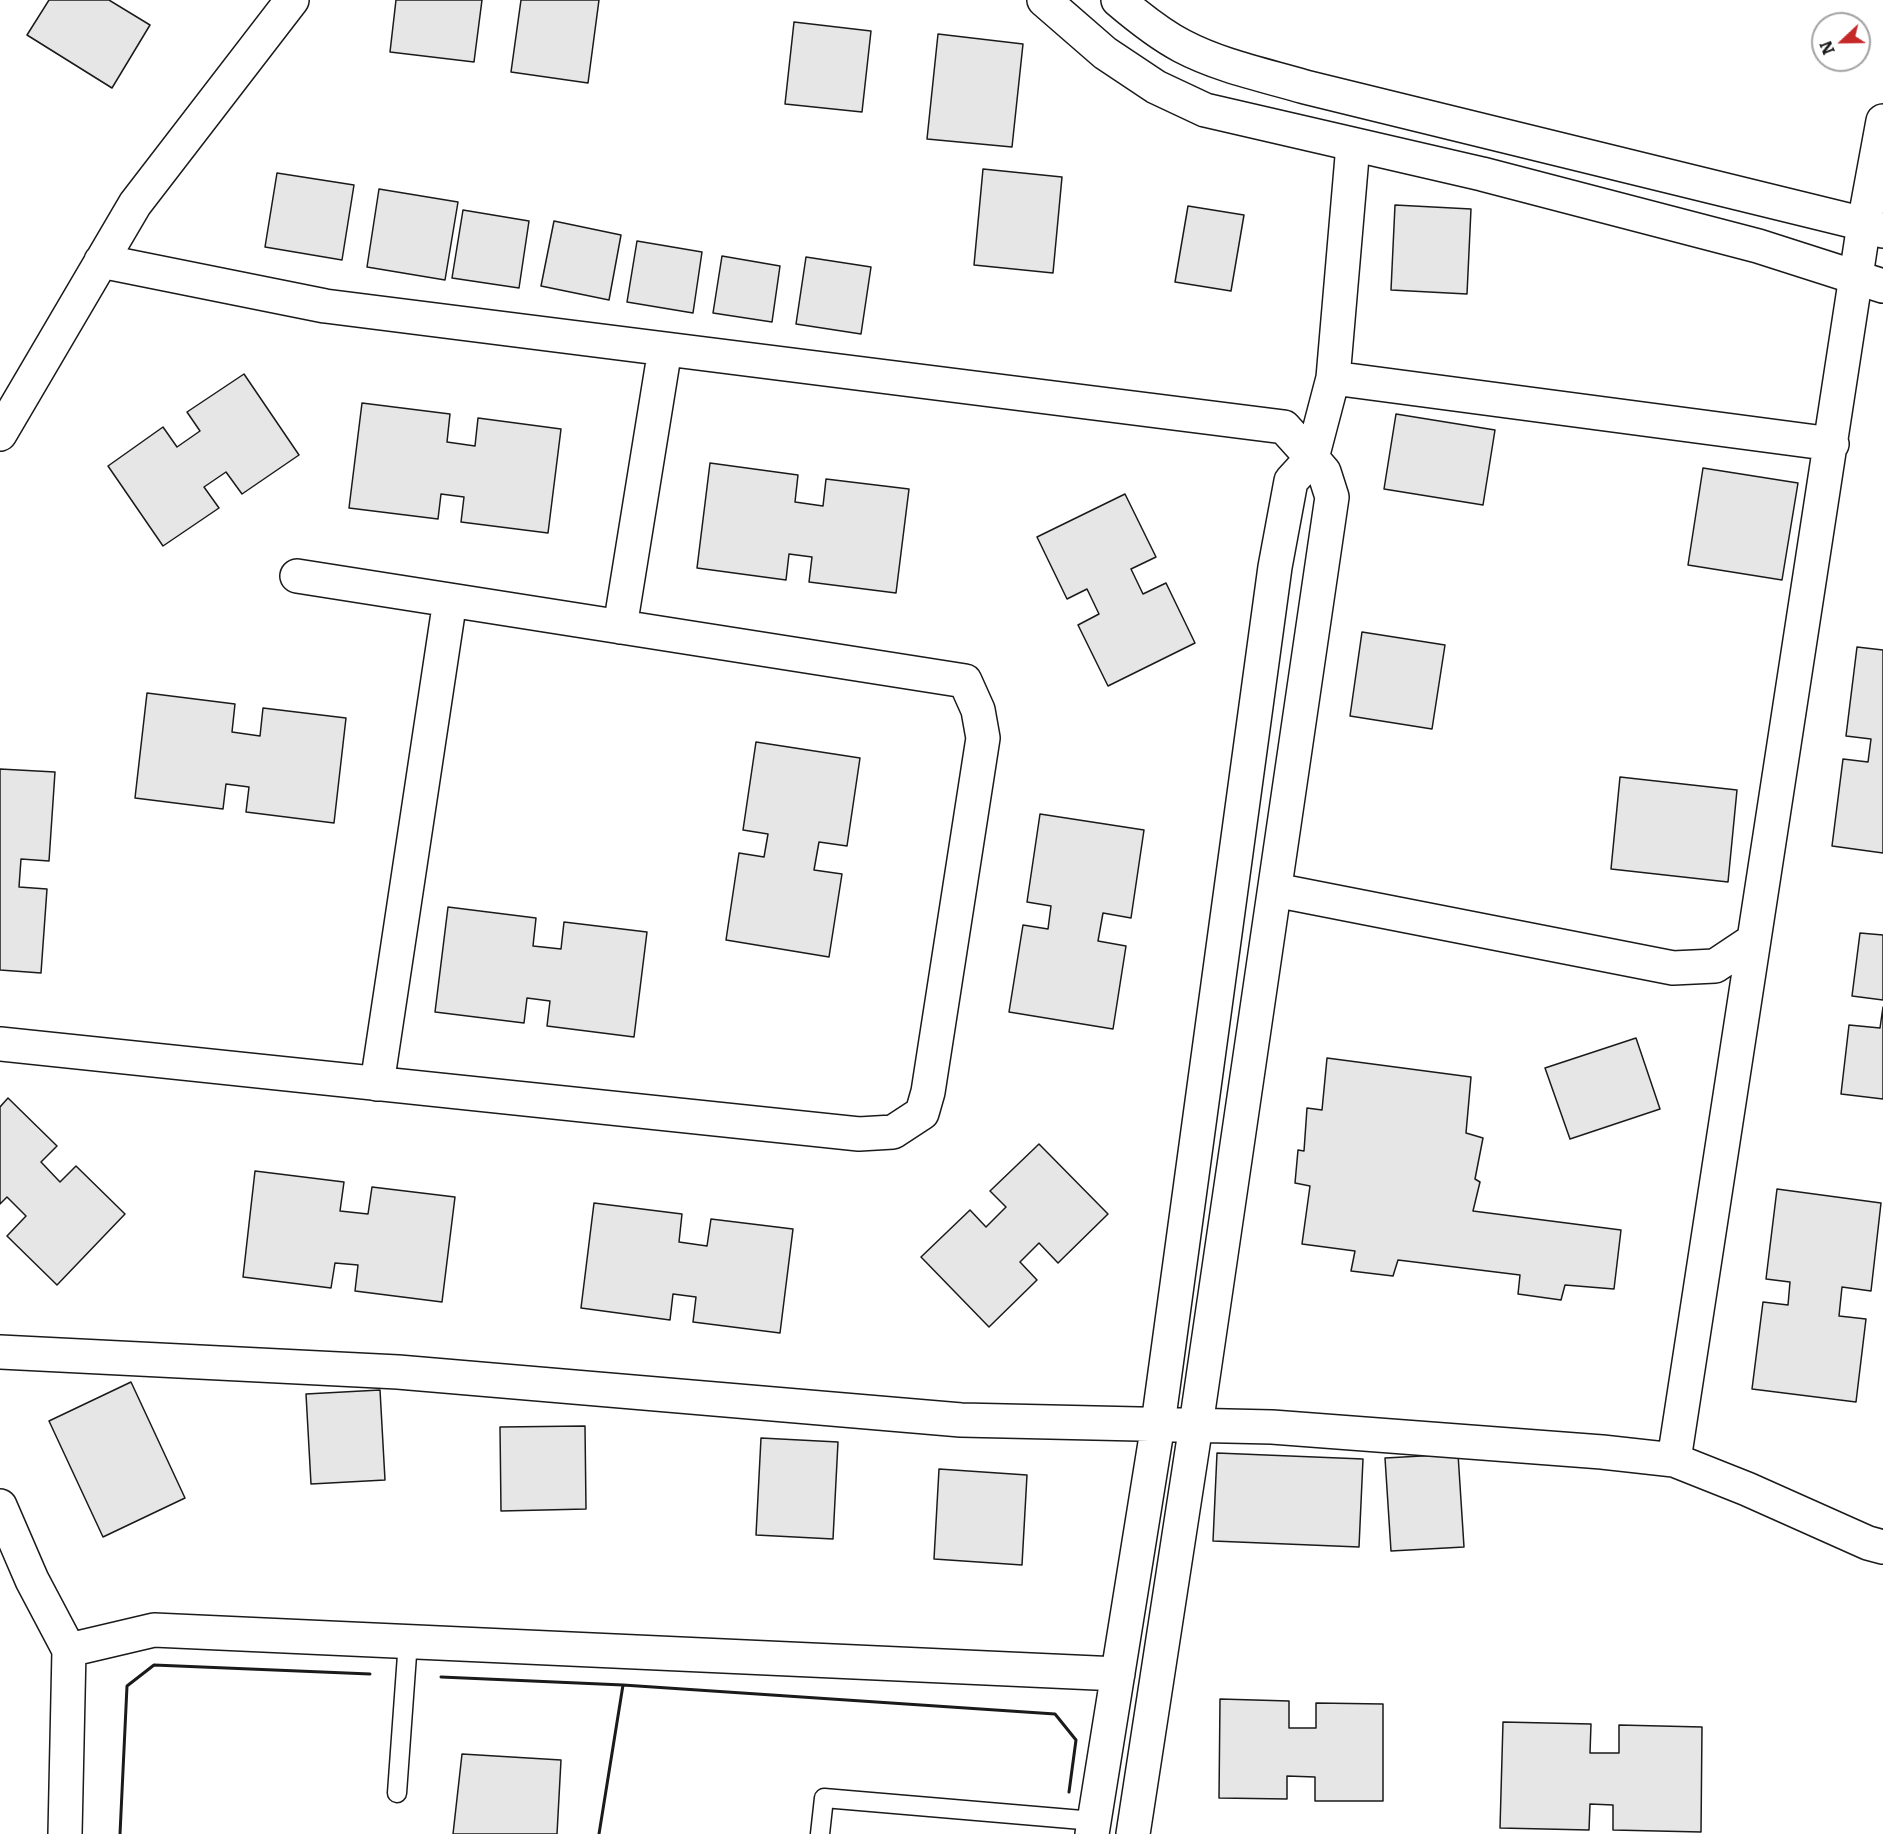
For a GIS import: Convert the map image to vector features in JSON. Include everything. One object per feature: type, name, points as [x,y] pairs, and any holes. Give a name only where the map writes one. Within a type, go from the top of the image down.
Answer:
[{"type":"street","points":[[0,435],[135,204],[292,0]]},
{"type":"street","points":[[1044,0],[1105,53],[1156,87],[1205,110],[1482,174],[1746,243],[1870,281]]},
{"type":"street","points":[[1118,0],[1138,18],[1182,46],[1228,66],[1874,228]]},
{"type":"street","points":[[1674,1460],[1832,444],[1870,281],[1883,121]]},
{"type":"street","points":[[1093,1828],[1158,1424],[1275,567],[1291,481],[1312,458],[1333,378],[1353,145]]},
{"type":"street","points":[[101,261],[325,306],[1284,427],[1324,472],[1332,497],[1196,1425],[1133,1834]]},
{"type":"street","points":[[620,627],[665,349]]},
{"type":"street","points":[[1333,378],[1832,444]]},
{"type":"street","points":[[0,1044],[859,1134],[893,1132],[922,1113],[928,1092],[983,738],[978,710],[965,681],[297,576]]},
{"type":"street","points":[[377,1084],[450,600]]},
{"type":"street","points":[[1275,890],[1673,968],[1714,966],[1754,940]]},
{"type":"street","points":[[0,1352],[398,1372],[961,1420],[1272,1427],[1602,1452],[1674,1460],[1747,1489],[1868,1543],[1883,1547]]},
{"type":"street","points":[[0,1506],[32,1580],[69,1650],[65,1834]]},
{"type":"street","points":[[69,1650],[154,1630],[1118,1674]]},
{"type":"lane","points":[[398,1793],[408,1641]]},
{"type":"lane","points":[[820,1834],[824,1798],[1093,1828]]},
{"type":"building","points":[[49,0],[109,0],[150,25],[112,88],[27,35]]},
{"type":"building","points":[[396,0],[482,0],[474,62],[390,52]]},
{"type":"building","points":[[521,0],[599,0],[588,83],[511,72]]},
{"type":"building","points":[[794,22],[871,31],[862,112],[785,104]]},
{"type":"building","points":[[938,34],[1023,44],[1012,147],[927,139]]},
{"type":"building","points":[[983,169],[1062,177],[1053,273],[974,265]]},
{"type":"building","points":[[277,173],[354,185],[342,260],[265,247]]},
{"type":"building","points":[[379,189],[458,202],[445,280],[367,267]]},
{"type":"building","points":[[1395,205],[1471,209],[1467,294],[1391,290]]},
{"type":"building","points":[[1188,206],[1244,215],[1231,291],[1175,282]]},
{"type":"building","points":[[463,210],[529,221],[519,288],[452,278]]},
{"type":"building","points":[[554,221],[621,235],[609,300],[541,286]]},
{"type":"building","points":[[637,241],[702,252],[693,313],[627,302]]},
{"type":"building","points":[[722,256],[780,266],[772,322],[713,313]]},
{"type":"building","points":[[806,257],[871,267],[861,334],[796,324]]},
{"type":"building","points":[[244,374],[299,455],[242,494],[226,472],[204,487],[219,508],[163,546],[108,466],[163,427],[177,447],[200,431],[187,412]]},
{"type":"building","points":[[362,403],[450,414],[447,442],[475,446],[478,418],[561,429],[548,533],[461,522],[464,497],[441,494],[438,519],[349,508]]},
{"type":"building","points":[[1396,414],[1495,430],[1483,505],[1384,489]]},
{"type":"building","points":[[710,463],[798,475],[795,502],[823,506],[826,479],[909,489],[896,593],[809,582],[812,557],[789,554],[786,580],[697,568]]},
{"type":"building","points":[[1703,468],[1798,483],[1782,580],[1688,565]]},
{"type":"building","points":[[1125,494],[1156,557],[1131,569],[1143,594],[1166,583],[1195,643],[1108,686],[1078,625],[1099,614],[1087,589],[1067,599],[1037,537]]},
{"type":"building","points":[[1362,632],[1445,645],[1432,729],[1350,716]]},
{"type":"building","points":[[1857,647],[1883,650],[1883,853],[1832,846],[1843,759],[1868,762],[1871,739],[1846,736]]},
{"type":"building","points":[[147,693],[235,704],[232,732],[260,736],[263,708],[346,718],[334,823],[246,812],[249,787],[226,784],[223,809],[135,798]]},
{"type":"building","points":[[756,742],[860,758],[847,846],[819,842],[814,870],[842,874],[829,957],[726,940],[739,853],[764,857],[768,834],[743,830]]},
{"type":"building","points":[[0,769],[55,772],[49,861],[21,859],[19,887],[47,889],[41,973],[0,970]]},
{"type":"building","points":[[1620,777],[1737,790],[1728,882],[1611,869]]},
{"type":"building","points":[[1040,814],[1144,830],[1131,918],[1103,913],[1098,941],[1126,946],[1113,1029],[1009,1012],[1023,925],[1048,929],[1051,906],[1027,902]]},
{"type":"building","points":[[448,907],[536,918],[533,946],[561,949],[564,922],[647,932],[634,1037],[547,1026],[550,1001],[527,998],[524,1023],[435,1012]]},
{"type":"building","points":[[1860,933],[1883,935],[1883,1000],[1852,996]]},
{"type":"building","points":[[1883,1007],[1883,1099],[1841,1094],[1849,1025],[1880,1028]]},
{"type":"building","points":[[1636,1038],[1660,1109],[1570,1139],[1545,1068]]},
{"type":"building","points":[[1327,1058],[1471,1077],[1466,1133],[1483,1138],[1475,1179],[1480,1182],[1473,1211],[1621,1230],[1614,1289],[1565,1285],[1561,1300],[1518,1294],[1520,1275],[1398,1260],[1393,1276],[1351,1271],[1355,1251],[1302,1244],[1310,1186],[1295,1183],[1298,1150],[1304,1151],[1307,1108],[1322,1110]]},
{"type":"building","points":[[8,1098],[57,1146],[41,1162],[60,1182],[76,1166],[125,1214],[57,1285],[7,1236],[26,1216],[7,1197],[0,1204],[0,1107]]},
{"type":"building","points":[[1039,1144],[1108,1214],[1058,1263],[1039,1243],[1020,1262],[1037,1280],[989,1327],[921,1257],[970,1210],[986,1227],[1006,1207],[990,1191]]},
{"type":"building","points":[[255,1171],[344,1182],[340,1211],[368,1214],[372,1187],[455,1197],[442,1302],[355,1291],[358,1265],[335,1263],[331,1288],[243,1277]]},
{"type":"building","points":[[1777,1189],[1881,1203],[1871,1291],[1842,1287],[1839,1316],[1866,1319],[1856,1402],[1752,1389],[1763,1302],[1788,1305],[1790,1282],[1766,1279]]},
{"type":"building","points":[[594,1203],[682,1214],[679,1242],[707,1246],[711,1219],[793,1229],[780,1333],[693,1322],[696,1297],[673,1294],[670,1320],[581,1308]]},
{"type":"building","points":[[131,1382],[185,1498],[103,1537],[49,1421]]},
{"type":"building","points":[[380,1390],[385,1480],[311,1484],[306,1394]]},
{"type":"building","points":[[585,1426],[586,1509],[501,1511],[500,1427]]},
{"type":"building","points":[[761,1438],[838,1442],[833,1539],[756,1535]]},
{"type":"building","points":[[1217,1453],[1363,1459],[1359,1547],[1213,1541]]},
{"type":"building","points":[[1458,1454],[1464,1547],[1391,1551],[1385,1458]]},
{"type":"building","points":[[939,1469],[1027,1475],[1022,1565],[934,1559]]},
{"type":"building","points":[[1220,1699],[1289,1701],[1289,1728],[1316,1728],[1316,1703],[1383,1704],[1383,1801],[1315,1801],[1315,1777],[1287,1776],[1287,1799],[1219,1798]]},
{"type":"building","points":[[1503,1722],[1591,1724],[1590,1753],[1619,1753],[1619,1725],[1702,1727],[1701,1832],[1613,1830],[1613,1805],[1590,1804],[1589,1830],[1500,1828]]},
{"type":"building","points":[[462,1754],[561,1760],[557,1834],[453,1834]]},
{"type":"wall","points":[[120,1834],[127,1686],[154,1665],[370,1674]]},
{"type":"wall","points":[[441,1677],[623,1685]]},
{"type":"wall","points":[[599,1834],[623,1685],[1055,1714],[1076,1740],[1069,1792]]}]
